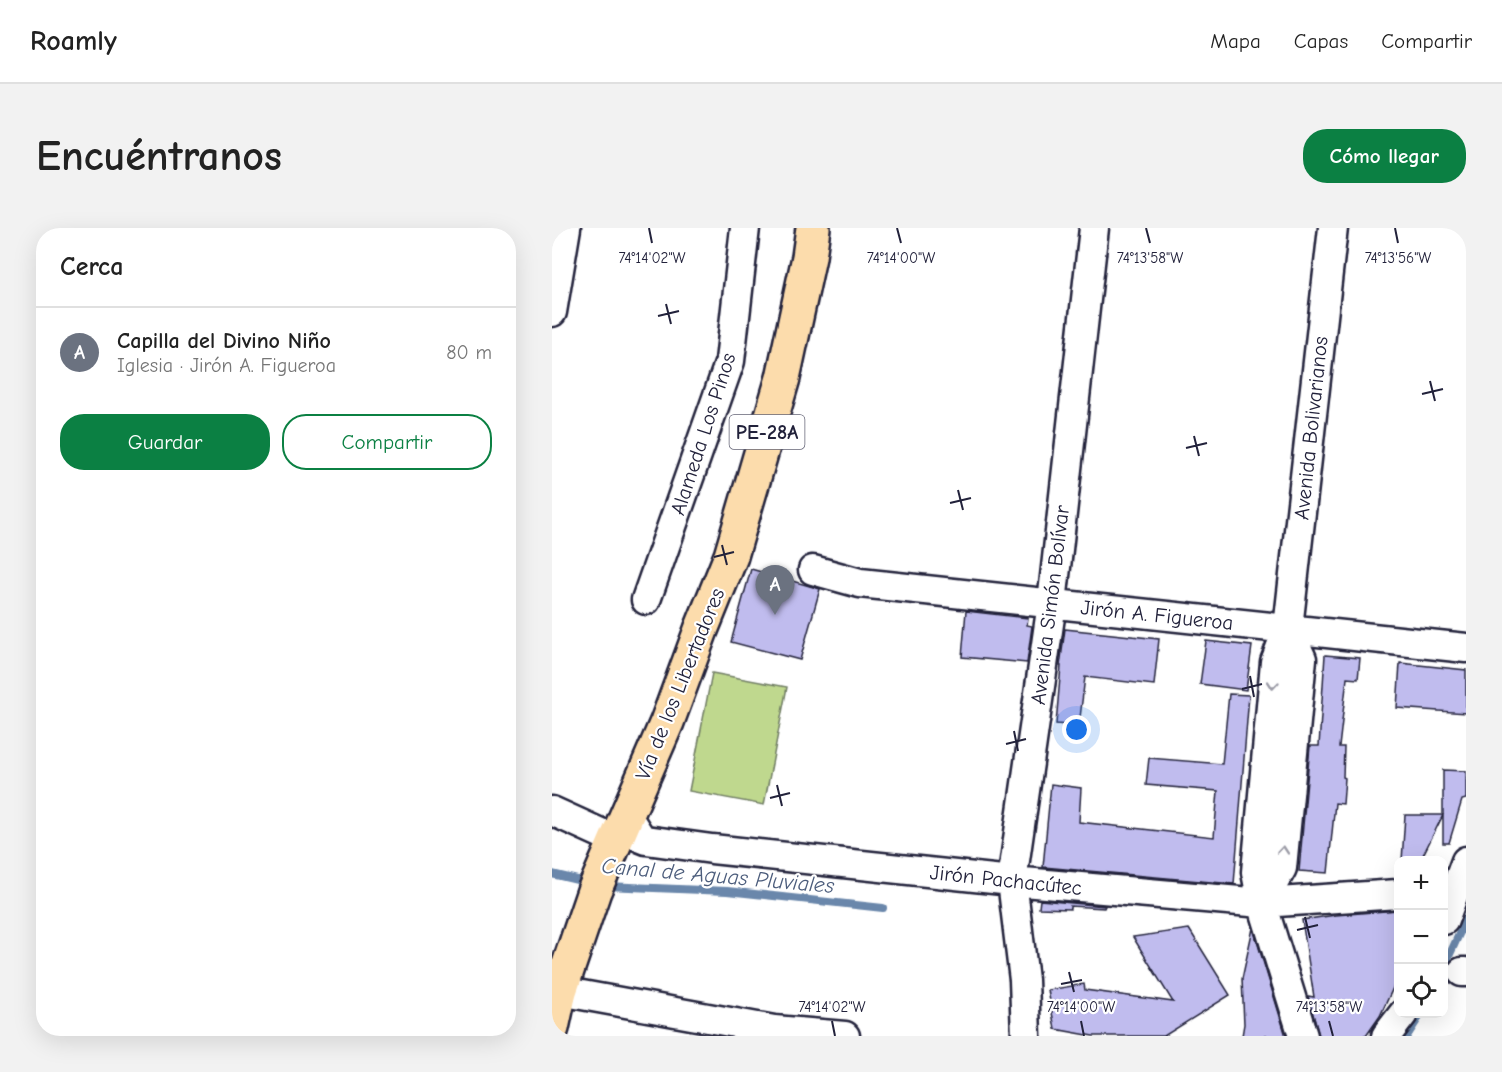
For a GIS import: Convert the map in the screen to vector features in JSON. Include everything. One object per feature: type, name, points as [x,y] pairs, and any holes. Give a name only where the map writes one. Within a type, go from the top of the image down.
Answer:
[{"type":"highway","name":"Vía de los Libertadores","points":[[552,1028],[560,991],[594,891],[667,722],[731,556],[783,378],[813,228]]},
{"type":"street","points":[[552,312],[566,228]]},
{"type":"street","name":"Alameda Los Pinos","points":[[646,600],[730,361],[745,228]]},
{"type":"street","name":"Avenida Simón Bolívar","points":[[1026,1036],[1024,980],[1012,881],[1052,603],[1094,228]]},
{"type":"street","name":"Avenida Bolivarianos","points":[[1303,1036],[1262,903],[1256,872],[1275,663],[1288,628],[1333,228]]},
{"type":"street","name":"Jirón A. Figueroa","points":[[813,570],[860,583],[1466,648]]},
{"type":"street","points":[[552,811],[622,828]]},
{"type":"street","name":"Jirón Pachacútec","points":[[622,828],[646,840],[712,849],[1012,881],[1262,903],[1394,894]]},
{"type":"street","points":[[1445,910],[1450,891],[1466,861]]},
{"type":"street","points":[[560,991],[774,1033],[845,1036]]},
{"type":"street","points":[[1386,1036],[1400,1018]]},
{"type":"green space","points":[[712,673],[787,687],[764,805],[689,791]]},
{"type":"building","points":[[751,569],[820,589],[800,660],[731,642]]},
{"type":"building","points":[[966,611],[1028,618],[1027,625],[1032,626],[1027,663],[962,657]]},
{"type":"building","points":[[1065,629],[1159,639],[1154,685],[1085,677],[1079,726],[1056,724]]},
{"type":"building","points":[[1206,641],[1252,646],[1246,690],[1200,684]]},
{"type":"building","points":[[1325,655],[1360,658],[1358,679],[1347,678],[1339,747],[1344,747],[1343,804],[1335,803],[1328,873],[1299,871],[1310,746],[1319,746]]},
{"type":"building","points":[[1400,663],[1466,670],[1466,713],[1397,708]]},
{"type":"building","points":[[1229,694],[1249,695],[1234,884],[1043,867],[1051,784],[1081,788],[1079,822],[1214,837],[1218,791],[1146,785],[1149,758],[1222,764]]},
{"type":"building","points":[[1443,770],[1466,771],[1466,799],[1462,800],[1449,843],[1443,843]]},
{"type":"building","points":[[1405,815],[1443,815],[1422,856],[1402,856]]},
{"type":"building","points":[[1040,900],[1105,906],[1104,908],[1070,906],[1070,909],[1039,908]]},
{"type":"building","points":[[1394,910],[1394,986],[1380,1016],[1366,1036],[1319,1036],[1308,996],[1314,997],[1302,920]]},
{"type":"building","points":[[1253,928],[1286,1036],[1242,1036],[1244,1024],[1242,979]]},
{"type":"building","points":[[1189,929],[1230,995],[1164,1036],[1093,1036],[1055,1029],[1048,990],[1084,984],[1085,990],[1173,1002],[1133,937]]},
{"type":"waterway","name":"Canal de Aguas Pluviales","points":[[552,874],[590,883]]},
{"type":"waterway","name":"Canal de Aguas Pluviales","points":[[605,886],[727,891],[883,908]]},
{"type":"waterway","points":[[1445,964],[1466,919]]},
{"type":"waterway","points":[[1407,1036],[1418,1018]]},
{"type":"place","name":"Capilla del Divino Niño","points":[[775,615]]}]
